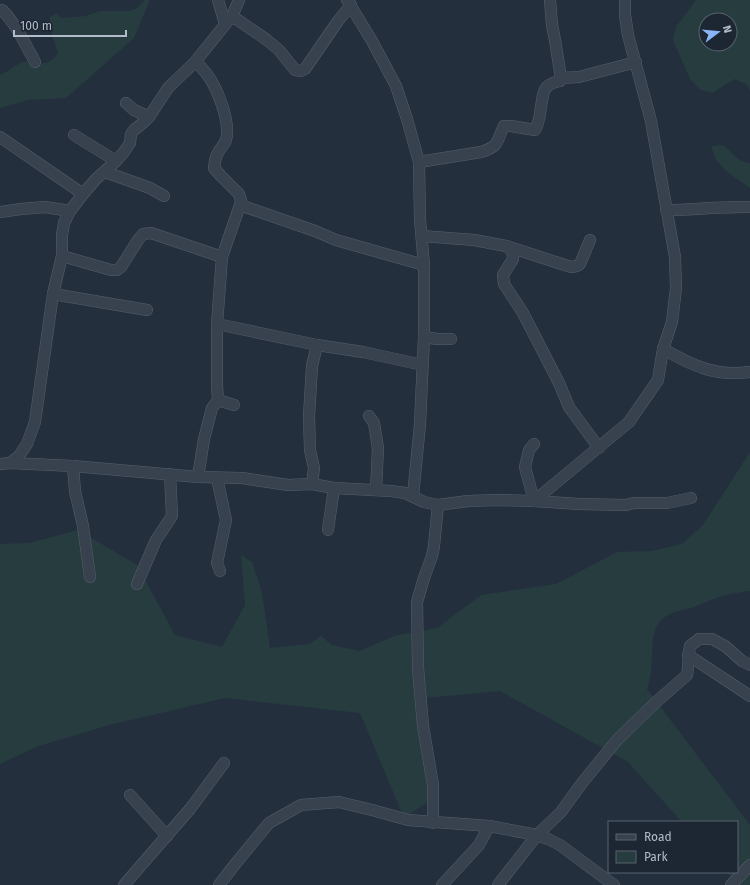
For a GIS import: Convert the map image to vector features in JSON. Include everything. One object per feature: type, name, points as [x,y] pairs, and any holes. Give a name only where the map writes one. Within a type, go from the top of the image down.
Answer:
[{"type":"street","points":[[218,0],[228,20],[267,40],[279,50],[295,70],[301,71],[305,68],[338,21],[349,2],[396,86],[419,162],[420,220],[424,265],[423,364],[420,424],[413,496]]},
{"type":"street","points":[[5,464],[19,456],[27,444],[35,422],[53,294],[62,256],[62,235],[64,223],[70,211],[82,194],[124,152],[130,143],[131,134],[134,130],[149,117],[168,88],[195,62],[228,20],[239,0]]},
{"type":"street","points":[[550,0],[552,25],[561,78]]},
{"type":"street","points":[[534,501],[629,422],[658,380],[662,349],[672,322],[676,288],[675,257],[651,121],[628,35],[625,15],[625,0]]},
{"type":"street","points":[[1,8],[20,33],[35,62]]},
{"type":"street","points":[[195,62],[206,72],[212,82],[219,97],[227,127],[226,141],[215,158],[214,168],[239,194],[241,200],[222,257],[217,324],[218,400],[212,408],[204,439],[198,477]]},
{"type":"street","points":[[419,162],[481,152],[490,149],[495,146],[504,126],[535,130],[538,124],[543,91],[547,86],[560,80],[561,78],[579,77],[636,62]]},
{"type":"street","points":[[126,103],[134,110],[149,117]]},
{"type":"street","points":[[74,135],[116,161]]},
{"type":"street","points":[[0,137],[82,194]]},
{"type":"street","points":[[105,172],[150,188],[164,196]]},
{"type":"street","points":[[240,205],[315,231],[336,240],[424,265]]},
{"type":"street","points":[[0,212],[44,207],[70,211]]},
{"type":"street","points":[[666,210],[750,207]]},
{"type":"street","points":[[62,256],[111,270],[117,270],[121,267],[143,234],[151,233],[222,257]]},
{"type":"street","points":[[422,236],[474,240],[506,246],[571,267],[580,264],[590,240]]},
{"type":"street","points":[[506,246],[512,251],[513,259],[503,275],[504,284],[523,313],[560,383],[569,407],[599,448]]},
{"type":"street","points":[[53,294],[147,310]]},
{"type":"street","points":[[217,324],[317,345],[363,352],[423,364]]},
{"type":"street","points":[[424,337],[451,339]]},
{"type":"street","points":[[312,484],[314,468],[310,450],[309,416],[312,366],[317,345]]},
{"type":"street","points":[[662,349],[702,368],[719,372],[750,372]]},
{"type":"street","points":[[218,400],[234,405]]},
{"type":"street","points":[[369,416],[374,423],[378,448],[376,490]]},
{"type":"street","points":[[534,444],[529,450],[525,467],[534,501]]},
{"type":"street","points":[[5,464],[73,466],[198,477],[242,478],[288,485],[312,484],[334,488],[376,490],[405,493],[424,502],[438,505],[468,500],[534,501],[626,506],[634,503],[667,503],[691,498]]},
{"type":"street","points":[[73,466],[75,491],[83,526],[90,577]]},
{"type":"street","points":[[137,584],[156,540],[172,516],[170,474]]},
{"type":"street","points":[[217,478],[226,520],[217,563],[220,571]]},
{"type":"street","points":[[328,530],[334,488]]},
{"type":"street","points":[[433,823],[433,785],[424,732],[418,675],[417,602],[432,556],[438,505]]},
{"type":"street","points":[[498,885],[537,835],[561,812],[582,783],[617,740],[687,675],[690,646],[700,639],[712,639],[725,646],[750,666]]},
{"type":"street","points":[[688,655],[750,696]]},
{"type":"street","points":[[124,885],[190,809],[224,763]]},
{"type":"street","points":[[130,795],[167,836]]},
{"type":"street","points":[[219,885],[269,823],[301,805],[339,802],[408,820],[489,826],[537,835],[560,845],[614,885]]},
{"type":"street","points":[[442,885],[479,845],[489,826]]},
{"type":"street","points":[[731,885],[750,865]]},
{"type":"green space","points":[[144,0],[150,0],[134,38],[66,98],[28,100],[0,108],[0,75],[20,63],[49,62],[58,53],[49,26],[50,17],[56,14],[62,18],[86,16],[100,11],[128,11],[135,9]]},
{"type":"green space","points":[[696,0],[750,0],[750,91],[747,85],[735,79],[712,93],[699,89],[690,79],[673,40],[676,27]]},
{"type":"green space","points":[[724,145],[739,159],[750,163],[750,188],[726,171],[716,160],[711,146]]},
{"type":"green space","points":[[750,452],[750,591],[718,598],[673,613],[660,621],[653,636],[651,673],[647,689],[750,825],[750,885],[738,885],[728,873],[738,873],[738,821],[681,821],[628,762],[500,691],[425,698],[438,795],[404,818],[360,713],[225,698],[109,725],[36,747],[0,764],[0,544],[29,543],[78,530],[137,565],[175,635],[222,647],[245,605],[241,555],[252,562],[262,592],[270,648],[310,644],[321,636],[332,645],[359,651],[397,635],[437,628],[481,595],[556,584],[617,552],[652,551],[682,544],[702,526]]}]
